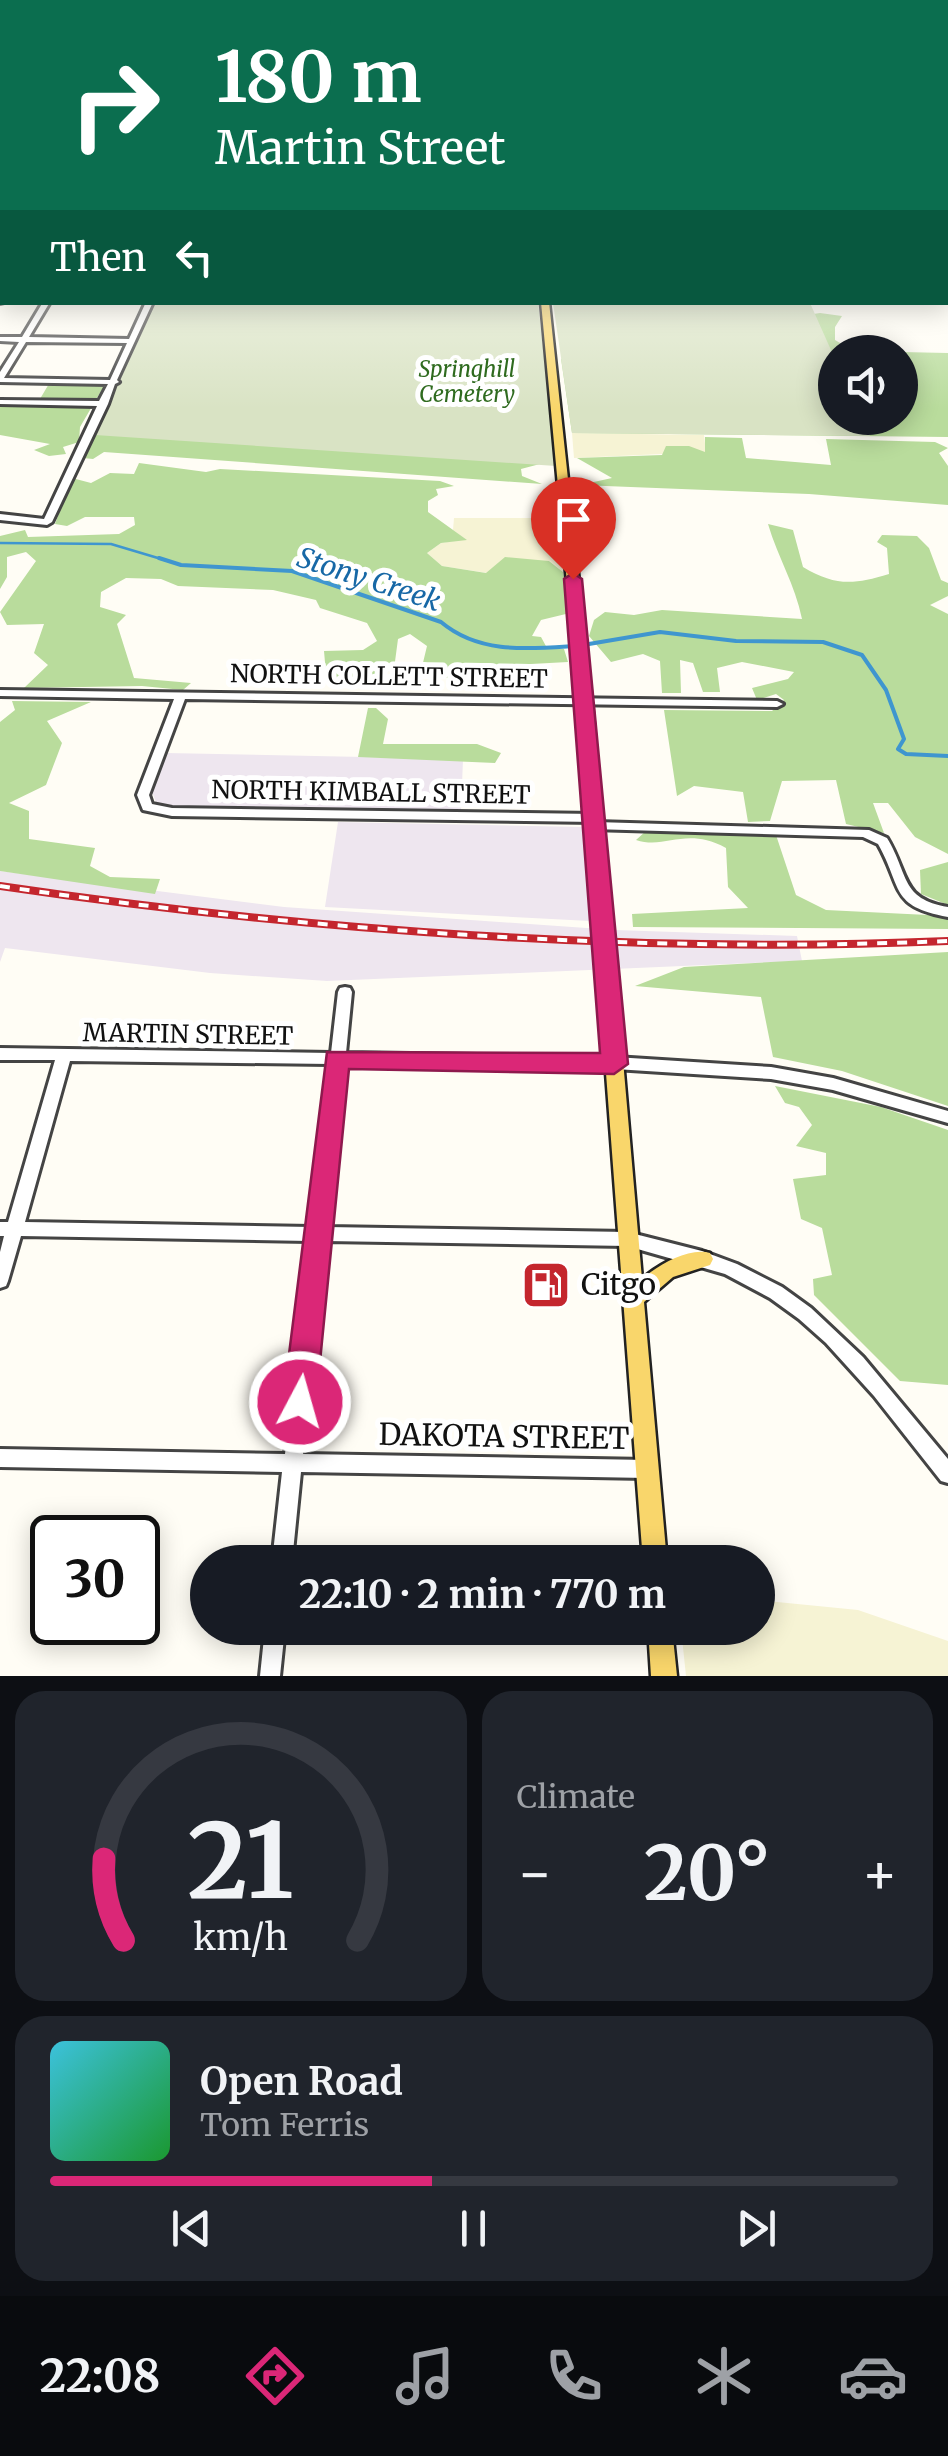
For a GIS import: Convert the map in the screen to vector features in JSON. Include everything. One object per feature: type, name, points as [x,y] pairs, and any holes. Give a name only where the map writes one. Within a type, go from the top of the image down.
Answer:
[{"type":"main road","points":[[545,305],[585,703],[654,1545]]},
{"type":"main road","points":[[634,1298],[667,1270],[703,1259]]},
{"type":"main road","points":[[661,1645],[664,1676]]},
{"type":"street","points":[[45,305],[0,379],[114,382]]},
{"type":"street","points":[[0,517],[48,522],[149,305]]},
{"type":"street","points":[[0,340],[133,341]]},
{"type":"street","points":[[0,402],[104,404]]},
{"type":"street","name":"NORTH COLLETT STREET","points":[[0,693],[778,704]]},
{"type":"street","name":"NORTH KIMBALL STREET","points":[[182,694],[143,794],[147,807],[172,812],[865,833],[883,840],[910,900],[922,909],[948,912]]},
{"type":"street","points":[[284,1545],[346,992]]},
{"type":"street","name":"MARTIN STREET","points":[[0,1054],[614,1064],[771,1073],[833,1084],[948,1118]]},
{"type":"street","points":[[0,1280],[8,1229],[64,1055]]},
{"type":"street","points":[[8,1229],[627,1239],[746,1275],[804,1313],[868,1378],[948,1474]]},
{"type":"street","name":"DAKOTA STREET","points":[[0,1458],[647,1469]]},
{"type":"street","points":[[270,1676],[274,1645]]},
{"type":"shaded area","points":[[572,433],[704,435],[706,452],[574,458]]},
{"type":"shaded area","points":[[454,518],[559,518],[563,572],[549,561],[487,573],[442,566],[427,553],[441,543],[465,539],[453,530]]},
{"type":"shaded area","points":[[166,753],[463,759],[461,811],[172,807],[156,802],[152,792]]},
{"type":"shaded area","points":[[338,822],[584,827],[590,921],[325,907]]},
{"type":"shaded area","points":[[0,871],[284,907],[615,930],[797,936],[802,961],[327,981],[210,973],[5,948],[0,962]]},
{"type":"shaded area","points":[[775,1602],[858,1610],[948,1641],[948,1676],[686,1676],[683,1645],[775,1645]]},
{"type":"green space","name":"Springhill Cemetery","points":[[154,305],[538,305],[556,466],[95,435]]},
{"type":"green space","name":"Springhill Cemetery","points":[[553,305],[811,305],[824,335],[818,335],[818,435],[870,436],[572,433]]},
{"type":"green space","name":"Springhill Cemetery","points":[[820,313],[842,316],[835,335],[818,335],[818,435],[918,435],[918,352],[948,353],[948,437],[572,433],[561,359],[573,350]]},
{"type":"green space","points":[[50,382],[104,386],[80,427],[79,442],[63,447],[66,454],[49,456],[34,450],[50,444],[0,435],[0,403],[37,404]]},
{"type":"green space","points":[[102,420],[555,460],[521,469],[522,476],[542,484],[104,452],[93,459],[83,458]]},
{"type":"green space","points":[[705,437],[742,438],[746,458],[831,465],[826,439],[935,442],[948,448],[939,453],[948,466],[948,505],[809,494],[580,485],[612,478],[577,458],[662,455],[666,446],[689,446],[705,452]]},
{"type":"green space","points":[[139,463],[206,472],[220,469],[440,481],[454,486],[436,489],[438,495],[428,501],[428,512],[467,540],[441,543],[427,553],[442,566],[486,573],[505,557],[549,561],[563,572],[570,613],[541,620],[532,636],[541,637],[547,648],[564,649],[568,662],[512,665],[460,681],[421,671],[427,646],[410,634],[398,639],[394,669],[360,682],[327,685],[324,651],[363,650],[377,641],[367,623],[320,608],[316,600],[273,590],[178,586],[161,579],[126,578],[101,592],[100,607],[126,615],[117,624],[134,678],[191,683],[183,690],[142,686],[24,688],[48,665],[34,653],[44,624],[7,625],[0,612],[36,561],[26,552],[7,557],[7,577],[0,589],[0,536],[25,530],[28,537],[119,534],[135,525],[134,517],[85,517],[67,526],[55,524],[72,478],[91,483],[110,473],[134,474]]},
{"type":"green space","points":[[768,524],[793,530],[803,567],[835,580],[854,582],[889,574],[887,548],[877,542],[882,535],[917,536],[929,548],[941,580],[948,583],[948,596],[930,605],[948,614],[948,854],[915,837],[888,803],[873,803],[884,833],[846,824],[836,780],[782,781],[770,821],[748,822],[743,792],[694,786],[677,796],[664,710],[772,711],[784,700],[776,694],[757,700],[752,688],[788,679],[794,672],[742,662],[717,668],[720,692],[703,692],[693,663],[680,660],[681,693],[662,693],[660,661],[643,654],[611,662],[589,636],[594,620],[605,612],[634,615],[662,610],[802,619]]},
{"type":"green space","points":[[12,701],[91,702],[47,721],[62,743],[46,785],[9,803],[29,811],[29,839],[95,848],[90,866],[110,877],[160,879],[155,894],[0,871],[0,722],[15,710]]},
{"type":"green space","points":[[368,708],[376,708],[388,719],[383,744],[477,744],[501,753],[495,763],[358,757]]},
{"type":"green space","points":[[646,831],[776,835],[796,895],[826,910],[948,916],[948,929],[633,927],[632,914],[748,908],[728,887],[726,848],[699,839],[636,840]]},
{"type":"green space","points":[[948,862],[948,905],[921,894],[920,870]]},
{"type":"green space","points":[[948,952],[948,1106],[842,1071],[773,1057],[761,997],[635,986],[684,967]]},
{"type":"green space","points":[[775,1086],[881,1107],[948,1130],[948,1385],[900,1381],[814,1295],[813,1279],[832,1275],[822,1228],[801,1219],[793,1179],[826,1175],[826,1153],[796,1146],[812,1125],[799,1107],[785,1103]]},
{"type":"waterway","name":"Stony Creek","points":[[0,543],[111,544],[168,561]]},
{"type":"waterway","name":"Stony Creek","points":[[159,558],[181,565],[292,571],[441,622],[471,640],[487,644],[521,648],[574,646]]},
{"type":"waterway","name":"Stony Creek","points":[[583,645],[660,632],[736,641],[823,642],[862,655],[886,690],[904,739],[898,749],[906,754],[948,756]]},
{"type":"railway","points":[[0,886],[233,915],[473,935],[713,944],[948,941]]},
{"type":"place","name":"Citgo","points":[[546,1285]]},
{"type":"route","points":[[300,1402],[336,1059],[614,1064],[573,579]]}]
